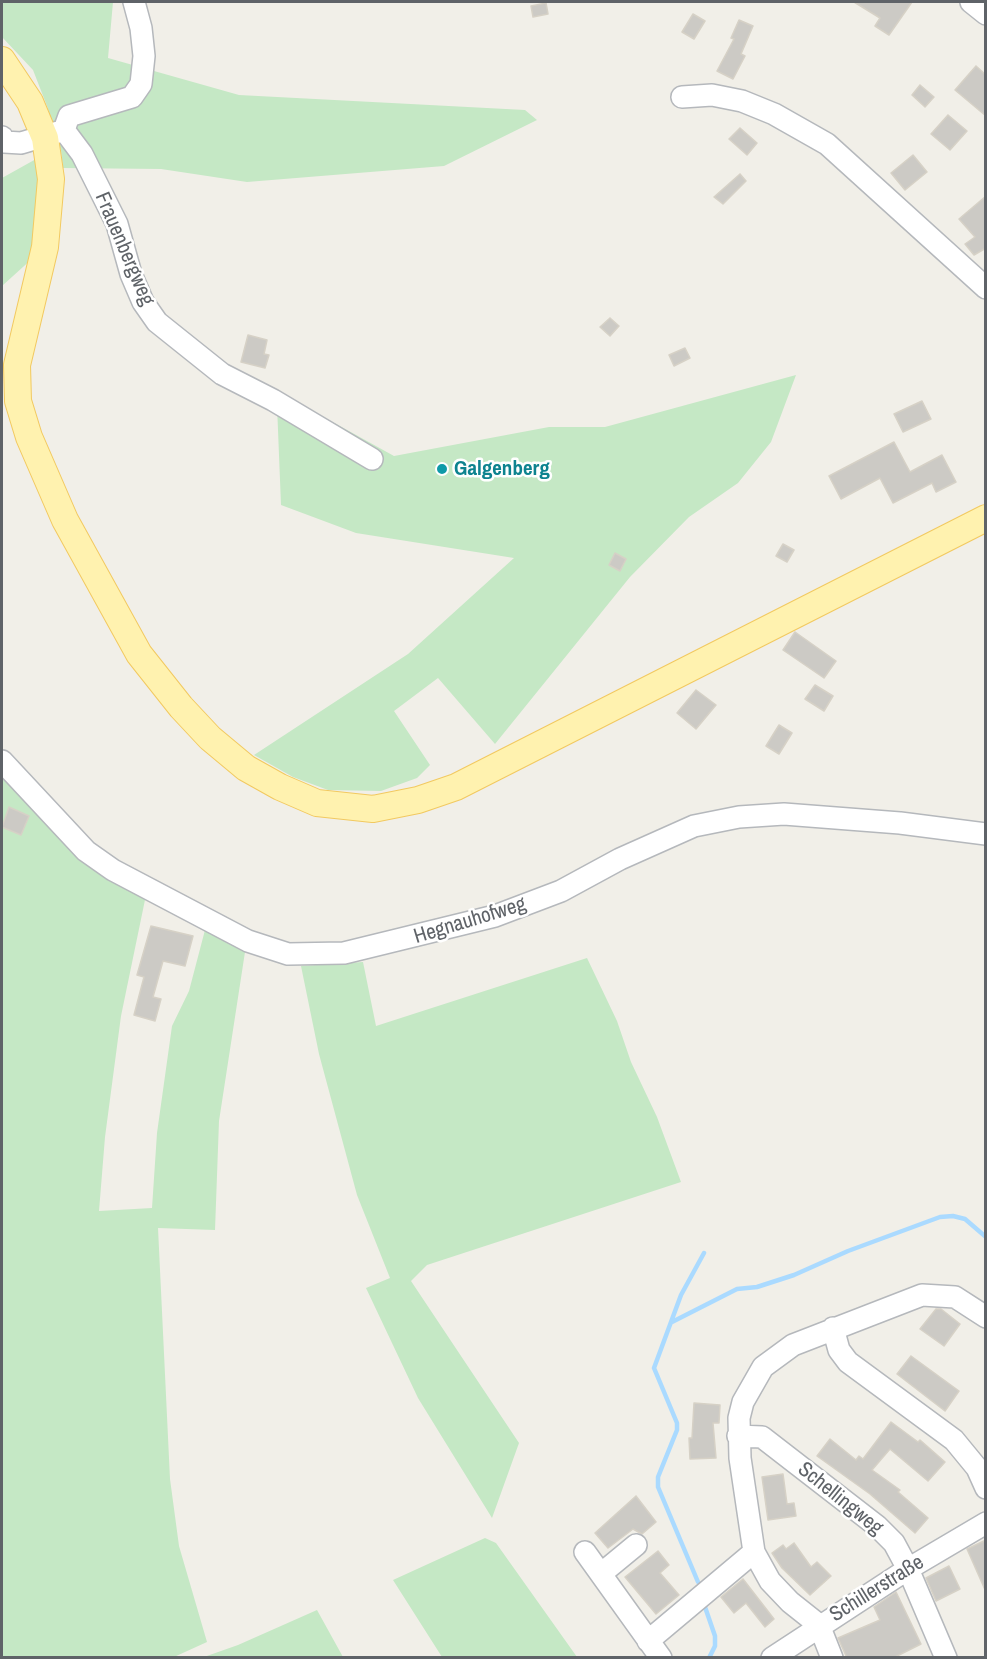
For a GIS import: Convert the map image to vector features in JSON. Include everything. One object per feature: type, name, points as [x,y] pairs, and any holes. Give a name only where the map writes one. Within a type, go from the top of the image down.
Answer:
[{"type":"main road","points":[[2,60],[54,134],[45,247],[17,365],[18,402],[29,437],[65,520],[139,654],[181,707],[210,738],[246,768],[280,787],[317,802],[373,809],[418,800],[456,787],[986,518]]},
{"type":"street","points":[[2,137],[4,142],[21,143],[54,134],[69,116],[132,98],[141,84],[144,56],[141,28],[134,2]]},
{"type":"street","points":[[971,2],[986,14]]},
{"type":"street","points":[[682,97],[712,95],[742,101],[774,114],[827,144],[986,288]]},
{"type":"street","name":"Frauenbergweg","points":[[54,134],[82,154],[117,224],[139,293],[157,322],[222,374],[273,399],[372,459]]},
{"type":"street","name":"Hegnauhofweg","points":[[2,761],[86,851],[113,870],[249,941],[288,954],[344,953],[495,916],[561,891],[620,859],[694,826],[740,817],[784,814],[900,823],[986,834]]},
{"type":"street","points":[[832,1658],[819,1625],[790,1602],[770,1581],[754,1552],[738,1436],[743,1402],[763,1367],[793,1345],[922,1295],[955,1297],[986,1317]]},
{"type":"street","points":[[833,1328],[839,1350],[848,1362],[954,1440],[977,1467],[986,1488]]},
{"type":"street","name":"Schellingweg","points":[[738,1436],[762,1437],[894,1543],[909,1569],[946,1658]]},
{"type":"street","name":"Schillerstraße","points":[[772,1658],[819,1625],[986,1523]]},
{"type":"street","points":[[602,1573],[636,1545]]},
{"type":"street","points":[[585,1552],[661,1658]]},
{"type":"street","points":[[648,1641],[754,1552]]},
{"type":"green space","points":[[2,2],[113,2],[108,58],[239,95],[525,110],[537,120],[444,166],[247,182],[161,169],[63,168],[61,151],[33,70],[2,37]]},
{"type":"green space","points":[[36,159],[42,182],[34,257],[2,286],[2,178]]},
{"type":"green space","points":[[796,375],[771,442],[738,483],[689,517],[630,577],[495,744],[438,678],[394,711],[430,765],[417,778],[381,791],[328,790],[293,777],[254,755],[408,654],[514,558],[356,533],[281,505],[277,405],[282,394],[394,456],[549,427],[605,427]]},
{"type":"green space","points":[[2,768],[146,895],[121,1016],[105,1137],[99,1211],[152,1208],[157,1133],[172,1026],[189,991],[205,930],[245,952],[219,1121],[215,1230],[158,1228],[170,1479],[179,1546],[207,1642],[174,1657],[2,1657]]},
{"type":"green space","points":[[587,958],[617,1021],[631,1062],[657,1117],[681,1182],[427,1265],[411,1281],[519,1443],[492,1518],[418,1398],[366,1288],[390,1278],[357,1195],[319,1054],[301,966],[363,962],[376,1026]]},
{"type":"green space","points":[[485,1538],[496,1543],[577,1657],[442,1657],[393,1580]]},
{"type":"green space","points":[[317,1610],[343,1657],[204,1657],[238,1645]]},
{"type":"building","points":[[854,2],[912,2],[889,35],[875,26],[880,18]]},
{"type":"building","points":[[546,3],[548,14],[533,17],[531,6]]},
{"type":"building","points":[[693,14],[705,21],[694,39],[682,32]]},
{"type":"building","points":[[739,20],[753,26],[741,54],[745,56],[733,79],[717,71],[734,39],[731,38]]},
{"type":"building","points":[[976,66],[986,75],[986,116],[955,90]]},
{"type":"building","points":[[920,85],[934,97],[925,107],[912,95]]},
{"type":"building","points":[[948,115],[967,131],[950,150],[931,134]]},
{"type":"building","points":[[740,128],[757,143],[747,155],[729,139]]},
{"type":"building","points":[[913,155],[927,172],[905,190],[891,173]]},
{"type":"building","points":[[740,174],[746,181],[723,204],[714,197]]},
{"type":"building","points":[[986,196],[986,248],[974,255],[965,244],[975,237],[959,219]]},
{"type":"building","points":[[610,318],[619,326],[610,336],[600,327]]},
{"type":"building","points":[[248,335],[267,340],[264,354],[269,355],[265,368],[241,362]]},
{"type":"building","points":[[685,348],[690,358],[674,366],[669,355]]},
{"type":"building","points":[[922,401],[931,419],[903,432],[894,414]]},
{"type":"building","points":[[894,442],[910,472],[942,455],[956,482],[936,492],[932,483],[893,503],[880,478],[841,499],[829,476]]},
{"type":"building","points":[[783,544],[794,550],[787,562],[776,556]]},
{"type":"building","points":[[615,553],[626,559],[620,571],[609,565]]},
{"type":"building","points":[[795,632],[836,661],[824,678],[783,650]]},
{"type":"building","points":[[815,685],[833,696],[824,711],[805,699]]},
{"type":"building","points":[[696,690],[716,705],[696,729],[677,713]]},
{"type":"building","points":[[779,725],[792,733],[779,754],[766,746]]},
{"type":"building","points":[[9,807],[29,816],[21,835],[2,827]]},
{"type":"building","points":[[151,926],[193,936],[185,966],[163,961],[153,997],[161,999],[155,1021],[134,1015],[144,977],[137,975]]},
{"type":"building","points":[[936,1309],[941,1309],[960,1324],[944,1346],[920,1329]]},
{"type":"building","points":[[911,1356],[959,1391],[945,1411],[897,1374]]},
{"type":"building","points":[[694,1403],[720,1405],[719,1423],[713,1423],[716,1458],[690,1459],[689,1438],[692,1438]]},
{"type":"building","points":[[891,1422],[918,1442],[920,1440],[945,1462],[928,1481],[890,1449],[872,1470],[900,1490],[898,1492],[928,1518],[915,1533],[870,1494],[817,1456],[830,1439],[856,1460],[859,1456],[863,1459]]},
{"type":"building","points":[[783,1474],[787,1504],[794,1503],[796,1516],[768,1520],[762,1477]]},
{"type":"building","points":[[636,1496],[656,1522],[642,1534],[633,1529],[608,1548],[595,1533]]},
{"type":"building","points":[[986,1540],[986,1592],[967,1549]]},
{"type":"building","points":[[794,1543],[811,1567],[817,1562],[831,1576],[810,1595],[782,1568],[772,1553],[783,1545],[786,1549]]},
{"type":"building","points":[[658,1551],[669,1565],[660,1573],[679,1595],[656,1614],[625,1577]]},
{"type":"building","points":[[949,1566],[960,1589],[936,1601],[926,1578]]},
{"type":"building","points":[[743,1579],[774,1619],[765,1627],[746,1603],[734,1613],[721,1597]]},
{"type":"building","points":[[896,1592],[921,1644],[893,1658],[847,1658],[838,1638],[880,1620],[874,1607]]},
{"type":"waterway","points":[[672,1322],[737,1289],[757,1287],[794,1275],[848,1251],[940,1217],[953,1216],[965,1219],[986,1237]]},
{"type":"waterway","points":[[698,1582],[658,1487],[658,1477],[677,1430],[677,1423],[654,1368],[681,1295],[704,1253]]},
{"type":"waterway","points":[[705,1607],[715,1636],[715,1646],[709,1658]]},
{"type":"place","name":"Galgenberg","points":[[442,469]]}]
